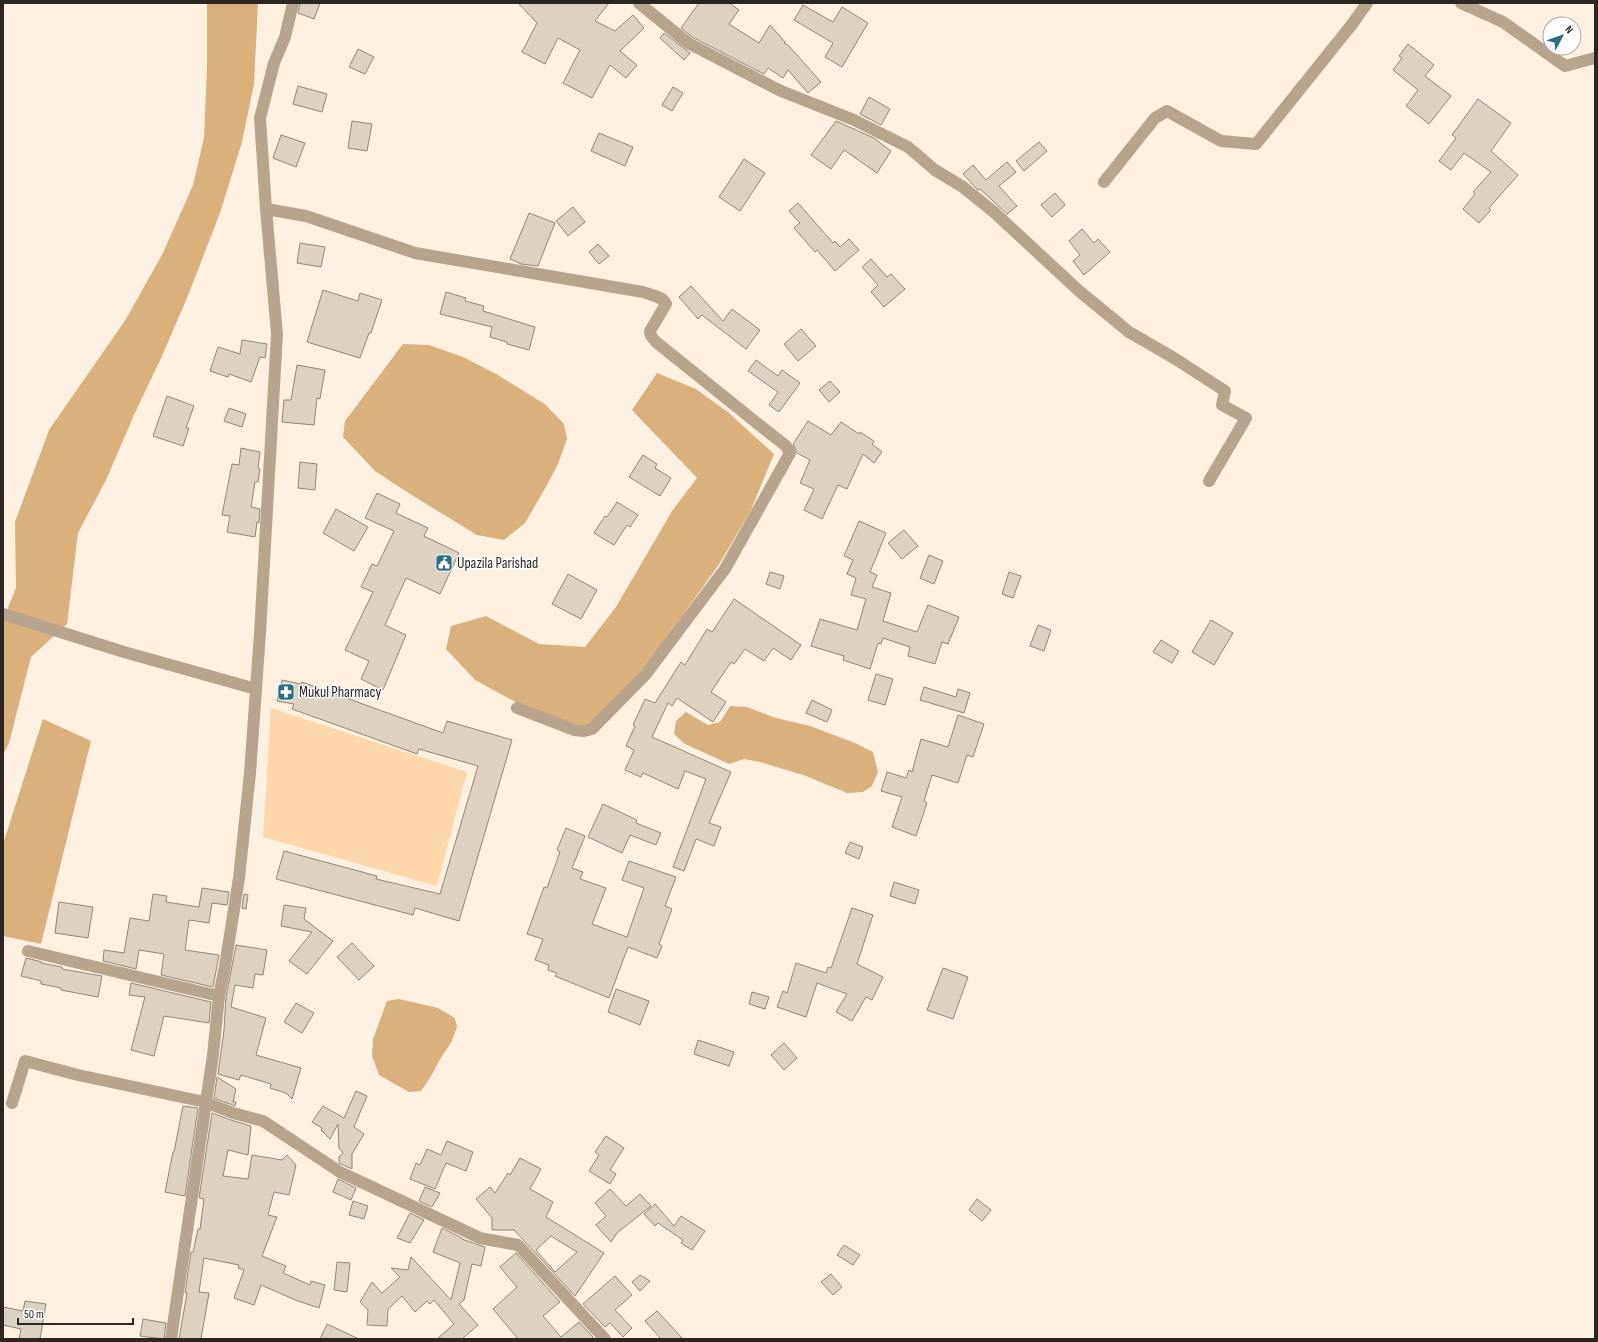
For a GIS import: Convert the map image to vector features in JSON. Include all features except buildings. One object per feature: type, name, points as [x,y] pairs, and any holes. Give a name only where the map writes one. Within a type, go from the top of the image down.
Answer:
[{"type":"street","points":[[171,1339],[194,1192],[213,1055],[219,996],[239,878],[250,773],[277,334],[260,118],[274,63],[285,38],[294,3]]},
{"type":"street","points":[[639,3],[688,43],[781,91],[854,120],[908,147],[935,170],[963,187],[995,213],[1078,290],[1129,332],[1174,358],[1225,391],[1222,405],[1246,418],[1209,481]]},
{"type":"street","points":[[1104,182],[1155,118],[1167,111],[1221,141],[1256,144],[1353,23],[1367,3]]},
{"type":"street","points":[[1461,3],[1503,22],[1565,66],[1595,58]]},
{"type":"street","points":[[266,209],[306,216],[415,253],[643,292],[658,297],[664,300],[666,304],[650,331],[651,336],[656,342],[786,446],[790,453],[725,569],[646,674],[592,729],[584,731],[574,730],[517,708]]},
{"type":"street","points":[[3,614],[124,652],[256,689]]},
{"type":"street","points":[[28,951],[219,996]]},
{"type":"street","points":[[12,1102],[25,1061],[78,1076],[206,1102],[233,1113],[263,1121],[340,1172],[480,1238],[518,1245],[605,1339]]},
{"type":"shaded area","points":[[207,3],[258,3],[254,84],[242,142],[220,213],[187,298],[106,480],[78,533],[67,624],[31,657],[9,743],[3,755],[3,620],[16,588],[15,522],[49,430],[126,319],[163,253],[193,185],[204,138],[207,66]]},
{"type":"shaded area","points":[[403,344],[429,345],[463,357],[498,375],[546,405],[564,424],[567,439],[558,464],[525,523],[504,540],[477,535],[410,494],[375,471],[343,437],[345,421]]},
{"type":"shaded area","points":[[657,373],[696,389],[729,413],[774,454],[751,510],[720,563],[650,661],[588,726],[569,723],[523,706],[475,680],[446,649],[451,626],[486,616],[539,644],[585,647],[616,607],[672,511],[697,478],[632,410]]},
{"type":"shaded area","points":[[730,706],[747,707],[776,718],[810,726],[855,743],[873,752],[878,772],[872,786],[863,792],[847,793],[806,776],[760,762],[744,759],[729,764],[685,744],[674,734],[676,721],[686,712],[708,725],[720,722]]},
{"type":"shaded area","points":[[271,708],[467,772],[437,886],[263,837]]},
{"type":"shaded area","points":[[43,719],[91,741],[41,944],[3,936],[3,844]]},
{"type":"shaded area","points":[[399,999],[438,1008],[455,1018],[457,1027],[451,1043],[421,1091],[409,1092],[379,1075],[372,1056],[373,1039],[387,1001]]},
{"type":"place","name":"Upazila Parishad","points":[[444,563]]},
{"type":"place","name":"Mukul Pharmacy","points":[[286,692]]}]
